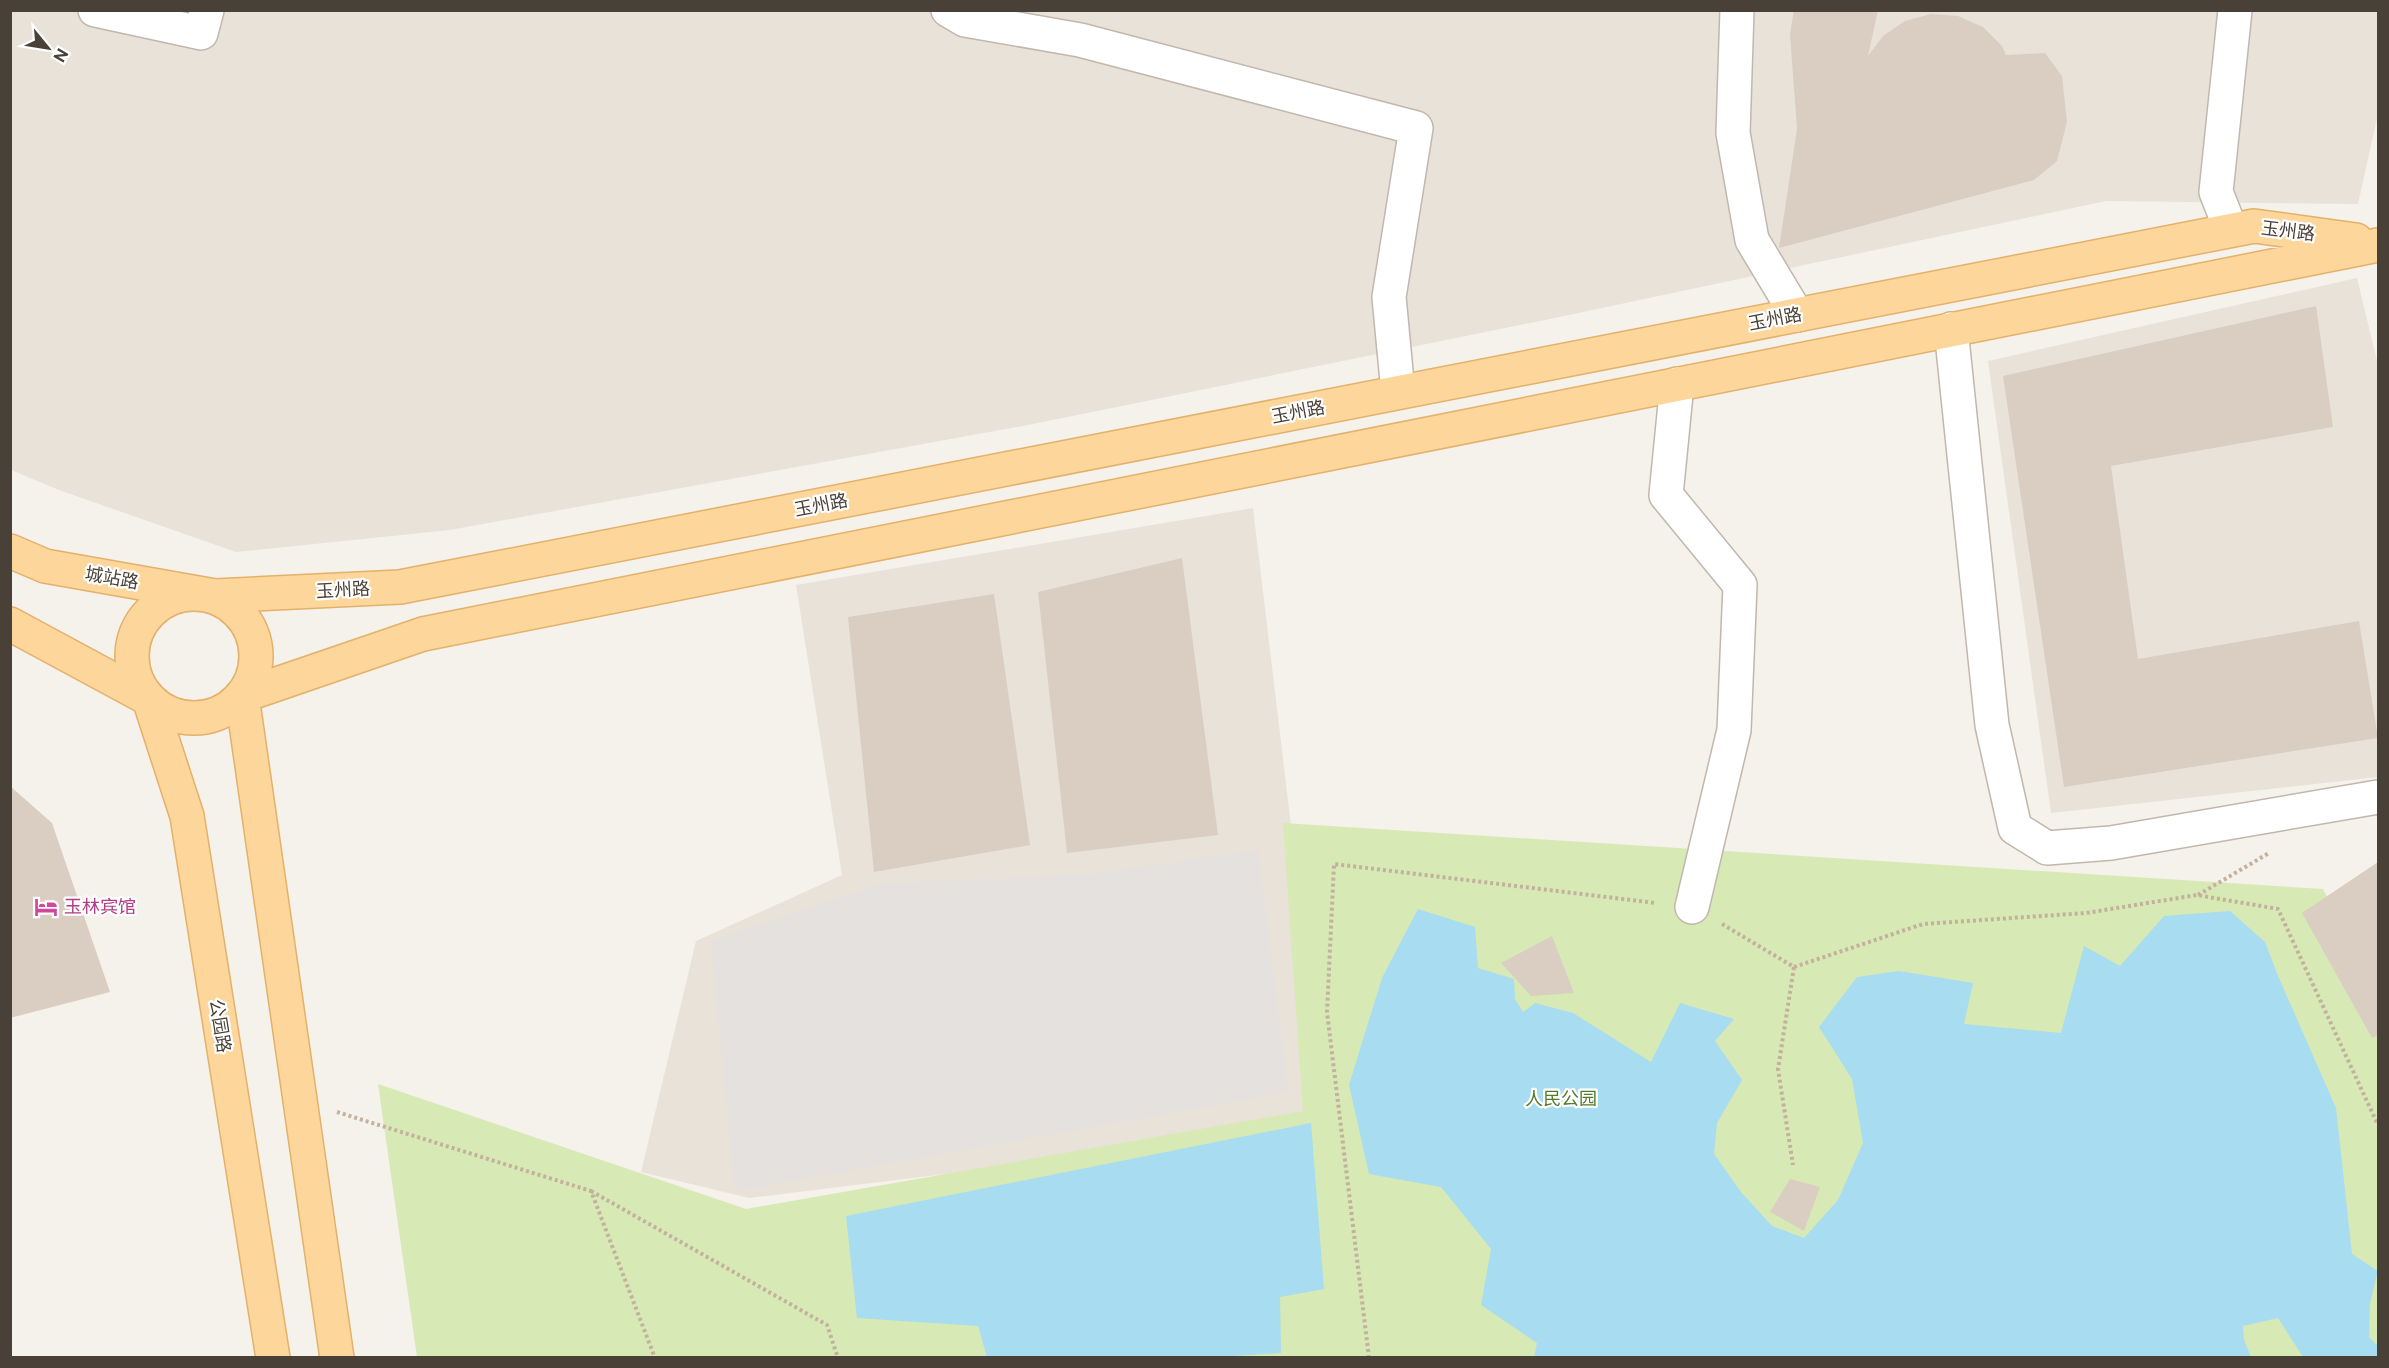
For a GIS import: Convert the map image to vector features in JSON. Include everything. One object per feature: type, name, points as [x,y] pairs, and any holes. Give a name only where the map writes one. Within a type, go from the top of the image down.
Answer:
[{"type":"main road","name":"玉州路","points":[[215,596],[400,586],[2254,226],[2379,244]]},
{"type":"main road","name":"玉州路","points":[[242,696],[423,634],[2379,244]]},
{"type":"main road","name":"城站路","points":[[10,551],[45,566],[215,596]]},
{"type":"main road","points":[[10,624],[149,699],[164,711],[184,718],[206,718],[226,710],[242,696],[253,678],[257,658],[255,638],[246,620],[233,606],[215,596],[195,593],[176,596],[158,605],[144,619],[135,636],[131,658],[136,679],[149,699]]},
{"type":"main road","points":[[242,696],[337,1358]]},
{"type":"main road","name":"公园路","points":[[149,699],[187,816],[273,1358]]},
{"type":"street","points":[[95,10],[201,33],[207,10]]},
{"type":"street","points":[[948,10],[965,20],[1080,40],[1416,128],[1389,297],[1398,392]]},
{"type":"street","points":[[1737,10],[1732,133],[1752,240],[1797,315]]},
{"type":"street","points":[[2231,230],[2216,192],[2235,10]]},
{"type":"street","points":[[1952,329],[1992,725],[2015,828],[2047,849],[2111,843],[2379,797]]},
{"type":"street","points":[[1677,384],[1666,495],[1740,585],[1734,730],[1692,907]]},
{"type":"path","points":[[1369,1358],[1327,1012],[1334,864],[1692,907],[1794,967],[1923,924],[2086,914],[2197,895],[2278,909],[2379,1125]]},
{"type":"path","points":[[1793,1164],[1778,1069],[1794,967]]},
{"type":"path","points":[[299,1100],[591,1191],[827,1325],[838,1358]]},
{"type":"path","points":[[591,1191],[655,1358]]},
{"type":"shaded area","points":[[2378,10],[2378,114],[2358,204],[2106,201],[1550,319],[1028,425],[450,530],[236,552],[59,490],[11,470],[10,11]]},
{"type":"shaded area","points":[[2357,278],[2378,365],[2378,777],[2051,813],[1988,361]]},
{"type":"shaded area","points":[[1253,508],[1327,1127],[749,1198],[641,1172],[696,941],[842,875],[796,585]]},
{"type":"shaded area","points":[[1258,850],[1288,1092],[735,1191],[711,941],[881,884],[1094,874]]},
{"type":"green space","name":"人民公园","points":[[1283,823],[2323,889],[2378,993],[2378,1357],[417,1357],[378,1084],[746,1209],[1303,1111]]},
{"type":"water","points":[[1418,909],[1475,927],[1478,968],[1514,979],[1515,999],[1523,1012],[1535,1003],[1573,1013],[1651,1062],[1680,1003],[1734,1019],[1715,1041],[1742,1080],[1717,1123],[1714,1154],[1741,1192],[1772,1226],[1804,1238],[1838,1200],[1863,1143],[1852,1079],[1819,1027],[1857,977],[1899,971],[1973,983],[1964,1024],[2061,1033],[2084,946],[2120,966],[2164,916],[2230,911],[2265,942],[2336,1108],[2352,1254],[2378,1271],[2370,1303],[2369,1337],[2378,1346],[2378,1357],[2303,1357],[2278,1318],[2243,1326],[2244,1340],[2251,1357],[1534,1357],[1537,1343],[1481,1305],[1491,1249],[1441,1187],[1369,1174],[1349,1085],[1382,978]]},
{"type":"water","points":[[1311,1123],[1324,1289],[1280,1297],[1281,1353],[1202,1358],[987,1357],[978,1326],[857,1318],[846,1216]]},
{"type":"building","points":[[1794,10],[1878,10],[1868,56],[1883,36],[1905,21],[1931,14],[1958,16],[1983,27],[2002,46],[2006,55],[2045,53],[2062,76],[2067,122],[2057,161],[2034,180],[1779,248],[1797,129],[1790,34]]},
{"type":"building","points":[[2316,306],[2333,427],[2111,466],[2138,659],[2359,621],[2378,738],[2064,787],[2003,376]]},
{"type":"building","points":[[1182,558],[1218,835],[1067,853],[1038,592]]},
{"type":"building","points":[[994,594],[1030,845],[874,872],[848,617]]},
{"type":"building","name":"玉林宾馆","points":[[10,786],[52,823],[110,992],[10,1018]]},
{"type":"building","points":[[2378,862],[2378,1035],[2372,1038],[2302,913]]},
{"type":"building","points":[[1552,936],[1574,993],[1531,996],[1501,963]]},
{"type":"building","points":[[1790,1179],[1820,1187],[1804,1231],[1770,1212]]},
{"type":"place","name":"玉林宾馆","points":[[46,907]]}]
